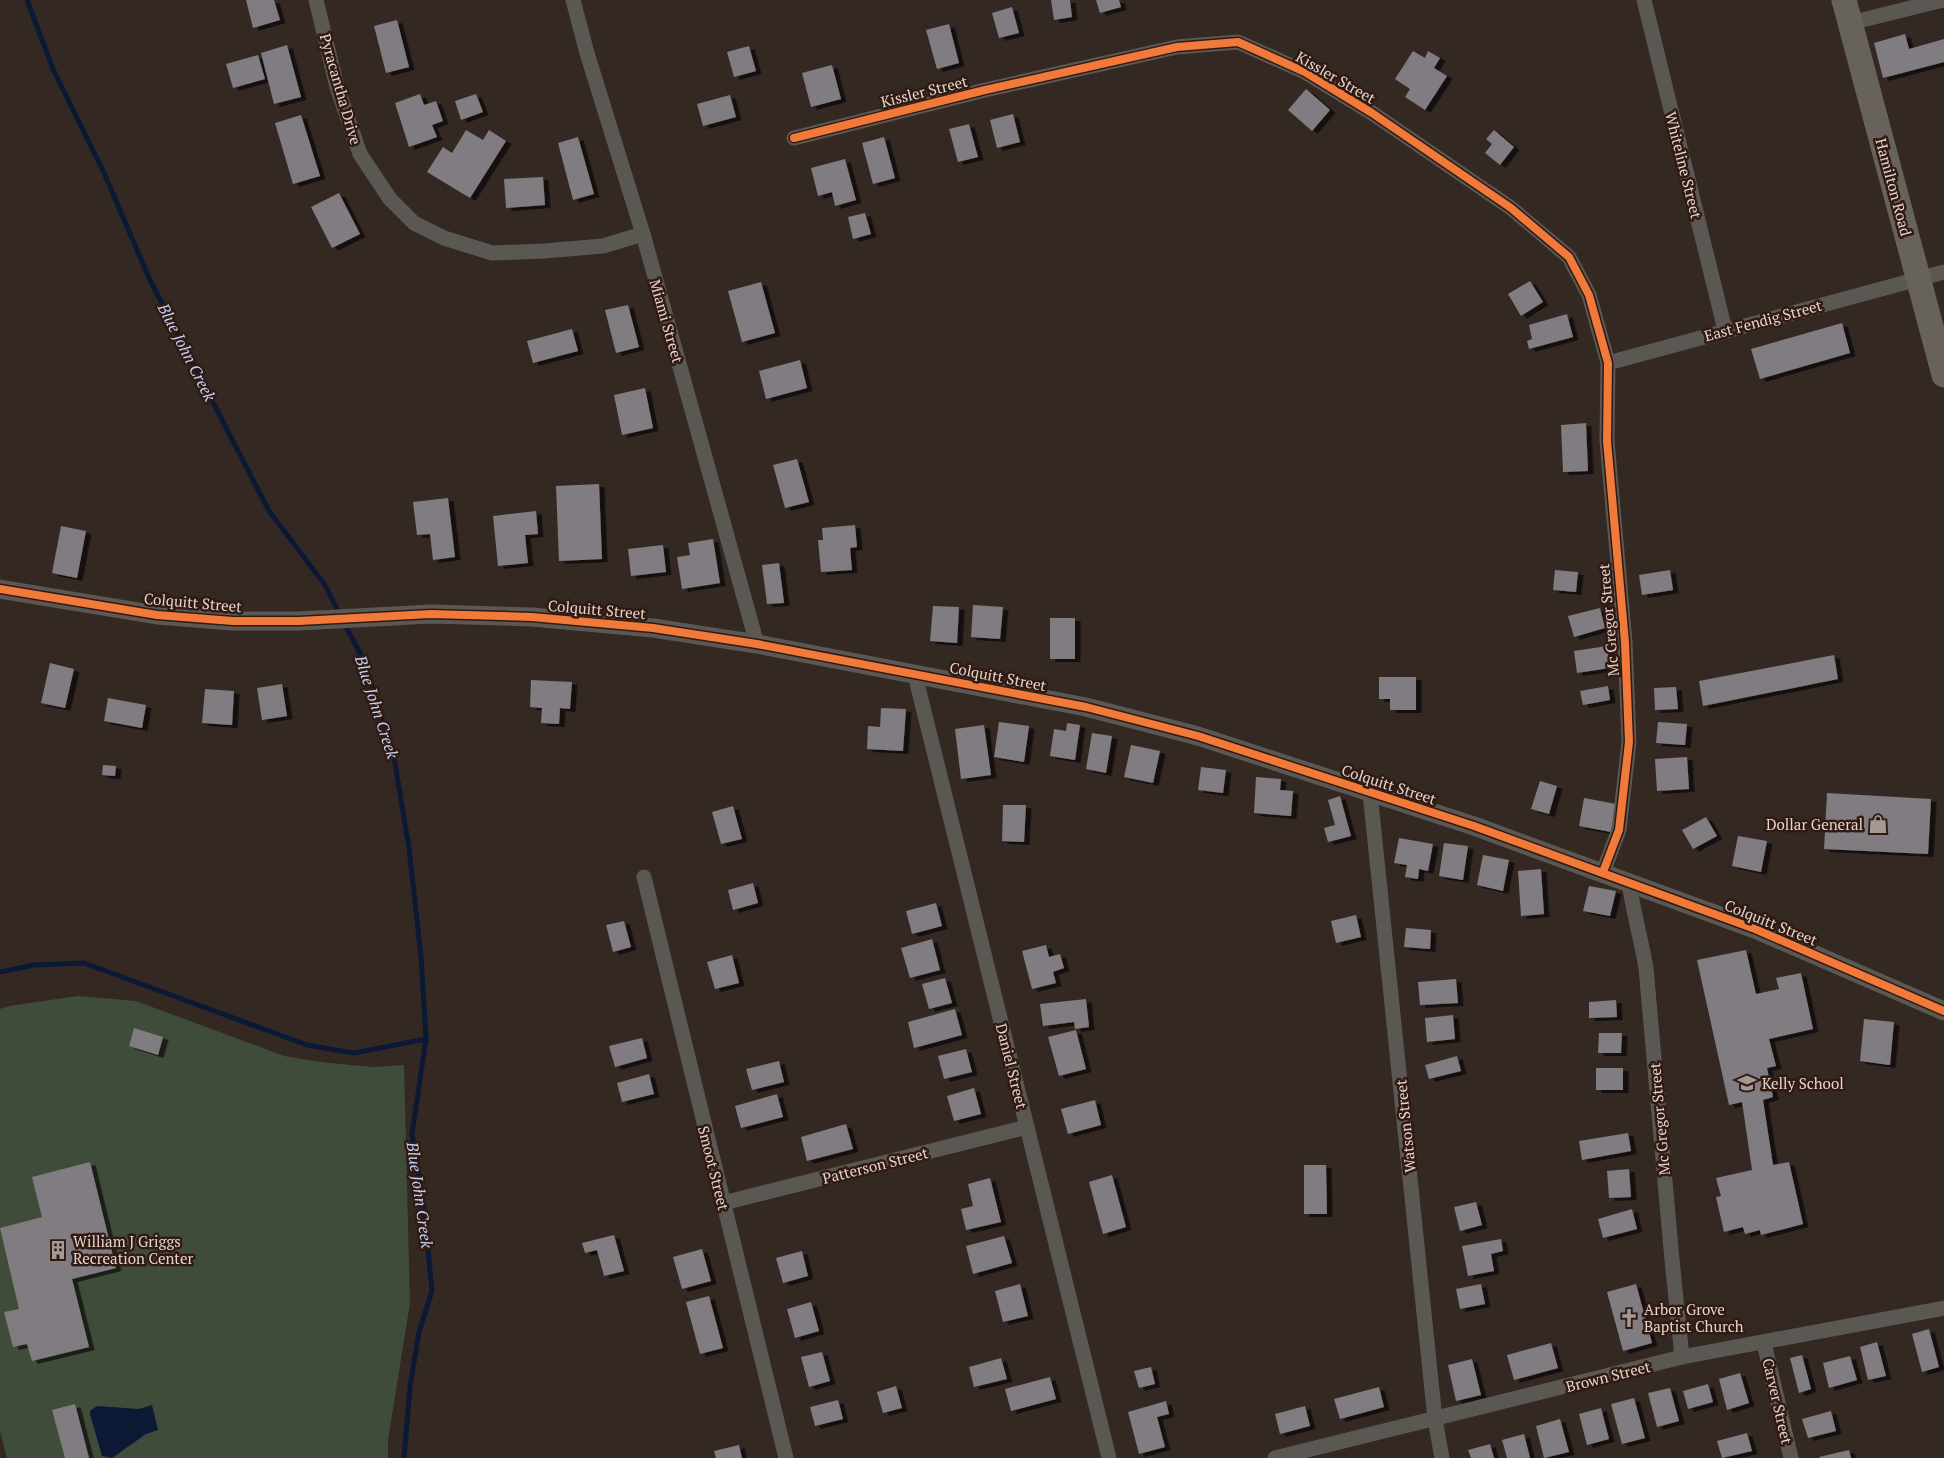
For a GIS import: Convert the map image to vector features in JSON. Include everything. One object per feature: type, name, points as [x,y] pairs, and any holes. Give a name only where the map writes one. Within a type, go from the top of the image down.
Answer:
[{"type":"highway","name":"Hamilton Road","points":[[1847,12],[1944,375]]},
{"type":"street","name":"Pyracantha Drive","points":[[316,0],[337,87],[360,154],[390,199],[414,223],[444,238],[492,253],[603,246],[643,234]]},
{"type":"street","name":"Miami Street","points":[[573,0],[643,234],[757,644]]},
{"type":"street","name":"Whiteline Street","points":[[1644,0],[1725,330]]},
{"type":"street","points":[[1847,12],[1943,0]]},
{"type":"street","name":"Kissler Street","points":[[794,138],[985,90],[1178,47],[1238,42],[1305,72],[1372,114],[1511,208],[1569,257],[1590,295],[1608,363]]},
{"type":"street","name":"East Fendig Street","points":[[1608,363],[1944,272]]},
{"type":"street","name":"Mc Gregor Street","points":[[1603,872],[1619,830],[1629,742],[1624,642],[1607,441],[1608,363]]},
{"type":"street","name":"Colquitt Street","points":[[0,589],[157,615],[233,621],[299,621],[431,614],[532,617],[653,628],[757,644],[1086,707],[1198,736],[1474,826],[1755,929],[1944,1011]]},
{"type":"street","name":"Daniel Street","points":[[915,674],[1109,1458]]},
{"type":"street","name":"Watson Street","points":[[1370,793],[1435,1419],[1442,1458]]},
{"type":"street","name":"Smoot Street","points":[[644,877],[786,1458]]},
{"type":"street","name":"Mc Gregor Street","points":[[1629,882],[1646,968],[1682,1357]]},
{"type":"street","name":"Patterson Street","points":[[723,1203],[1027,1127]]},
{"type":"street","name":"Brown Street","points":[[1274,1458],[1682,1357],[1944,1308]]},
{"type":"street","name":"Carver Street","points":[[1764,1343],[1791,1458]]},
{"type":"green space","points":[[78,996],[136,1001],[284,1056],[372,1067],[404,1065],[410,1303],[388,1440],[388,1458],[7,1458],[0,1431],[0,1009]]},
{"type":"water","points":[[152,1405],[158,1430],[146,1434],[112,1458],[102,1456],[90,1411],[97,1406],[139,1409]]},
{"type":"building","points":[[246,0],[274,0],[280,20],[253,28]]},
{"type":"building","points":[[1051,0],[1070,0],[1072,17],[1054,20]]},
{"type":"building","points":[[1096,0],[1119,0],[1121,7],[1100,13]]},
{"type":"building","points":[[1012,7],[1019,33],[999,38],[992,13]]},
{"type":"building","points":[[397,20],[409,67],[386,73],[374,26]]},
{"type":"building","points":[[949,24],[959,63],[937,69],[926,30]]},
{"type":"building","points":[[1905,34],[1909,49],[1944,39],[1944,62],[1883,78],[1874,43]]},
{"type":"building","points":[[287,45],[301,97],[274,104],[261,53]]},
{"type":"building","points":[[749,46],[756,71],[734,77],[727,52]]},
{"type":"building","points":[[1413,51],[1425,58],[1428,51],[1440,58],[1434,68],[1447,76],[1425,110],[1405,97],[1410,89],[1395,79]]},
{"type":"building","points":[[258,55],[265,79],[233,88],[226,64]]},
{"type":"building","points":[[832,65],[841,99],[811,107],[802,73]]},
{"type":"building","points":[[1306,89],[1330,110],[1312,131],[1288,110]]},
{"type":"building","points":[[420,94],[424,105],[436,101],[443,121],[432,125],[437,137],[409,147],[395,103]]},
{"type":"building","points":[[476,94],[483,112],[461,120],[455,101]]},
{"type":"building","points":[[730,95],[736,117],[703,126],[697,104]]},
{"type":"building","points":[[1013,114],[1020,142],[997,148],[990,120]]},
{"type":"building","points":[[301,115],[320,176],[293,184],[275,123]]},
{"type":"building","points":[[969,124],[978,157],[958,162],[949,129]]},
{"type":"building","points":[[466,130],[483,140],[489,130],[506,141],[470,198],[427,172],[443,147],[452,153]]},
{"type":"building","points":[[1494,130],[1514,147],[1500,165],[1485,153],[1492,144],[1486,139]]},
{"type":"building","points":[[578,137],[594,194],[573,200],[558,143]]},
{"type":"building","points":[[884,137],[895,178],[873,184],[862,143]]},
{"type":"building","points":[[845,159],[856,200],[835,206],[832,192],[818,196],[811,168]]},
{"type":"building","points":[[543,177],[545,205],[506,208],[504,179]]},
{"type":"building","points":[[339,193],[360,234],[332,248],[311,207]]},
{"type":"building","points":[[865,213],[871,234],[853,239],[848,217]]},
{"type":"building","points":[[1530,281],[1543,302],[1521,316],[1508,294]]},
{"type":"building","points":[[761,282],[775,333],[742,342],[728,291]]},
{"type":"building","points":[[628,305],[639,347],[616,353],[605,310]]},
{"type":"building","points":[[1567,314],[1573,337],[1529,349],[1527,341],[1532,339],[1529,325]]},
{"type":"building","points":[[1842,323],[1850,353],[1760,379],[1751,349]]},
{"type":"building","points":[[572,329],[578,351],[533,363],[527,341]]},
{"type":"building","points":[[800,360],[807,388],[766,399],[759,371]]},
{"type":"building","points":[[645,388],[653,428],[622,435],[614,395]]},
{"type":"building","points":[[1586,423],[1588,471],[1563,472],[1561,425]]},
{"type":"building","points":[[797,459],[809,502],[785,508],[773,465]]},
{"type":"building","points":[[599,484],[602,559],[559,561],[556,486]]},
{"type":"building","points":[[448,498],[455,557],[433,560],[430,534],[417,535],[413,502]]},
{"type":"building","points":[[536,511],[538,534],[525,535],[528,563],[498,566],[493,516]]},
{"type":"building","points":[[855,525],[857,547],[850,548],[852,570],[821,572],[818,540],[823,540],[822,528]]},
{"type":"building","points":[[61,526],[86,531],[77,578],[52,573]]},
{"type":"building","points":[[713,539],[720,583],[682,589],[677,557],[690,555],[688,543]]},
{"type":"building","points":[[663,545],[666,572],[631,576],[628,549]]},
{"type":"building","points":[[779,563],[784,603],[767,604],[762,565]]},
{"type":"building","points":[[1555,570],[1578,572],[1576,592],[1553,590]]},
{"type":"building","points":[[1670,570],[1673,590],[1642,595],[1639,575]]},
{"type":"building","points":[[973,605],[1003,607],[1000,639],[971,637]]},
{"type":"building","points":[[933,606],[959,607],[957,643],[930,641]]},
{"type":"building","points":[[1600,608],[1605,628],[1574,637],[1568,616]]},
{"type":"building","points":[[1050,618],[1075,618],[1075,659],[1050,659]]},
{"type":"building","points":[[1607,646],[1610,668],[1577,673],[1574,651]]},
{"type":"building","points":[[1834,655],[1838,679],[1703,706],[1699,681]]},
{"type":"building","points":[[50,663],[74,669],[65,708],[41,703]]},
{"type":"building","points":[[1379,677],[1416,677],[1416,710],[1390,710],[1390,699],[1379,699]]},
{"type":"building","points":[[531,680],[572,682],[570,709],[560,708],[559,724],[541,723],[542,708],[530,707]]},
{"type":"building","points":[[282,684],[287,716],[262,720],[257,688]]},
{"type":"building","points":[[1608,686],[1610,700],[1583,705],[1580,691]]},
{"type":"building","points":[[1676,687],[1678,709],[1655,710],[1654,688]]},
{"type":"building","points":[[205,689],[234,691],[232,725],[202,723]]},
{"type":"building","points":[[108,698],[146,705],[142,728],[104,721]]},
{"type":"building","points":[[881,708],[906,709],[903,751],[867,749],[868,726],[880,727]]},
{"type":"building","points":[[999,722],[1029,726],[1024,762],[994,757]]},
{"type":"building","points":[[1658,722],[1687,724],[1685,745],[1656,743]]},
{"type":"building","points":[[1067,723],[1080,725],[1075,760],[1050,756],[1054,729],[1066,731]]},
{"type":"building","points":[[984,725],[991,775],[961,779],[955,729]]},
{"type":"building","points":[[1092,733],[1112,736],[1106,773],[1086,769]]},
{"type":"building","points":[[1131,745],[1160,751],[1153,783],[1124,777]]},
{"type":"building","points":[[1687,757],[1689,789],[1657,791],[1655,759]]},
{"type":"building","points":[[103,765],[116,766],[115,776],[102,775]]},
{"type":"building","points":[[1201,767],[1226,770],[1223,793],[1198,790]]},
{"type":"building","points":[[1256,777],[1281,779],[1280,790],[1293,791],[1291,816],[1254,813]]},
{"type":"building","points":[[1540,781],[1557,786],[1549,814],[1531,809]]},
{"type":"building","name":"Dollar General","points":[[1827,793],[1931,799],[1928,854],[1824,849]]},
{"type":"building","points":[[1340,796],[1351,836],[1328,842],[1324,828],[1335,825],[1328,800]]},
{"type":"building","points":[[1584,798],[1616,804],[1611,832],[1579,826]]},
{"type":"building","points":[[1003,805],[1026,805],[1024,842],[1002,841]]},
{"type":"building","points":[[733,806],[742,839],[721,844],[712,812]]},
{"type":"building","points":[[1706,817],[1717,836],[1693,849],[1682,830]]},
{"type":"building","points":[[1738,836],[1767,841],[1761,872],[1732,866]]},
{"type":"building","points":[[1399,838],[1433,844],[1428,871],[1419,869],[1418,879],[1405,877],[1407,865],[1394,863]]},
{"type":"building","points":[[1444,843],[1468,846],[1463,880],[1439,876]]},
{"type":"building","points":[[1483,855],[1509,860],[1503,891],[1477,885]]},
{"type":"building","points":[[1541,869],[1544,914],[1521,916],[1518,871]]},
{"type":"building","points":[[753,883],[758,903],[733,910],[728,890]]},
{"type":"building","points":[[1589,886],[1616,891],[1610,916],[1583,911]]},
{"type":"building","points":[[936,903],[942,926],[912,934],[906,911]]},
{"type":"building","points":[[1356,915],[1361,937],[1336,943],[1331,921]]},
{"type":"building","points":[[624,921],[631,947],[613,952],[606,925]]},
{"type":"building","points":[[1406,928],[1431,930],[1430,949],[1404,947]]},
{"type":"building","points":[[932,939],[940,970],[910,978],[901,948]]},
{"type":"building","points":[[1046,945],[1049,957],[1060,954],[1064,968],[1053,972],[1056,983],[1032,989],[1022,951]]},
{"type":"building","name":"Kelly School","points":[[1746,950],[1756,994],[1779,989],[1776,978],[1801,973],[1813,1029],[1769,1039],[1776,1066],[1767,1068],[1773,1097],[1763,1100],[1773,1165],[1789,1162],[1803,1224],[1761,1235],[1760,1230],[1745,1234],[1743,1227],[1724,1232],[1716,1197],[1721,1196],[1716,1178],[1752,1170],[1742,1102],[1729,1105],[1697,960]]},
{"type":"building","points":[[732,955],[739,983],[715,989],[707,962]]},
{"type":"building","points":[[945,978],[952,1003],[929,1009],[922,984]]},
{"type":"building","points":[[1456,979],[1458,1003],[1420,1005],[1418,982]]},
{"type":"building","points":[[1086,999],[1089,1027],[1075,1029],[1074,1022],[1043,1026],[1040,1004]]},
{"type":"building","points":[[1616,1000],[1617,1017],[1589,1018],[1589,1002]]},
{"type":"building","points":[[955,1009],[962,1035],[914,1048],[908,1022]]},
{"type":"building","points":[[1453,1015],[1455,1039],[1427,1042],[1425,1018]]},
{"type":"building","points":[[1864,1019],[1894,1022],[1890,1065],[1860,1061]]},
{"type":"building","points":[[134,1028],[163,1037],[158,1055],[129,1046]]},
{"type":"building","points":[[1076,1030],[1086,1069],[1059,1076],[1048,1037]]},
{"type":"building","points":[[1599,1033],[1622,1033],[1621,1053],[1598,1053]]},
{"type":"building","points":[[642,1038],[647,1058],[615,1067],[609,1046]]},
{"type":"building","points":[[966,1049],[972,1072],[944,1079],[938,1056]]},
{"type":"building","points":[[1457,1056],[1461,1071],[1429,1079],[1425,1065]]},
{"type":"building","points":[[779,1061],[784,1082],[752,1090],[746,1069]]},
{"type":"building","points":[[1596,1068],[1623,1068],[1623,1090],[1596,1090]]},
{"type":"building","points":[[649,1074],[654,1094],[622,1102],[617,1083]]},
{"type":"building","points":[[974,1088],[981,1114],[954,1121],[947,1096]]},
{"type":"building","points":[[777,1094],[783,1117],[741,1128],[735,1106]]},
{"type":"building","points":[[1095,1100],[1101,1125],[1068,1134],[1061,1109]]},
{"type":"building","points":[[846,1124],[853,1149],[807,1161],[801,1137]]},
{"type":"building","points":[[1628,1133],[1631,1151],[1582,1160],[1579,1141]]},
{"type":"building","name":"William J Griggs Recreation Center","points":[[90,1162],[116,1268],[72,1279],[89,1347],[32,1361],[27,1344],[13,1347],[4,1312],[19,1309],[0,1228],[42,1217],[32,1177]]},
{"type":"building","points":[[1304,1165],[1326,1165],[1327,1214],[1304,1214]]},
{"type":"building","points":[[1629,1169],[1631,1197],[1609,1198],[1607,1171]]},
{"type":"building","points":[[1112,1175],[1126,1227],[1103,1234],[1089,1182]]},
{"type":"building","points":[[990,1178],[1001,1222],[966,1230],[961,1209],[973,1206],[968,1184]]},
{"type":"building","points":[[1476,1202],[1482,1225],[1460,1231],[1454,1207]]},
{"type":"building","points":[[1632,1209],[1637,1229],[1603,1238],[1598,1219]]},
{"type":"building","points":[[614,1235],[624,1271],[604,1276],[597,1250],[585,1253],[582,1243]]},
{"type":"building","points":[[1004,1236],[1012,1263],[973,1274],[966,1246]]},
{"type":"building","points":[[1501,1239],[1503,1251],[1491,1254],[1494,1271],[1468,1276],[1462,1246]]},
{"type":"building","points":[[702,1249],[711,1281],[682,1289],[673,1257]]},
{"type":"building","points":[[802,1251],[808,1276],[783,1283],[776,1258]]},
{"type":"building","points":[[1020,1284],[1028,1316],[1003,1322],[995,1291]]},
{"type":"building","points":[[1481,1284],[1485,1304],[1460,1309],[1456,1289]]},
{"type":"building","name":"Arbor Grove Baptist Church","points":[[1636,1284],[1652,1343],[1623,1351],[1607,1292]]},
{"type":"building","points":[[709,1296],[723,1348],[700,1354],[686,1302]]},
{"type":"building","points":[[811,1302],[819,1331],[795,1338],[787,1309]]},
{"type":"building","points":[[1929,1329],[1939,1367],[1922,1372],[1912,1334]]},
{"type":"building","points":[[1877,1342],[1886,1376],[1868,1380],[1860,1347]]},
{"type":"building","points":[[1551,1343],[1558,1368],[1514,1380],[1507,1355]]},
{"type":"building","points":[[822,1352],[830,1381],[809,1387],[801,1357]]},
{"type":"building","points":[[1802,1355],[1811,1389],[1799,1393],[1790,1358]]},
{"type":"building","points":[[1850,1356],[1857,1380],[1829,1388],[1823,1363]]},
{"type":"building","points":[[1001,1358],[1007,1379],[974,1387],[969,1367]]},
{"type":"building","points":[[1472,1359],[1481,1395],[1456,1401],[1448,1365]]},
{"type":"building","points":[[1151,1367],[1155,1384],[1139,1388],[1134,1371]]},
{"type":"building","points":[[1740,1373],[1749,1403],[1727,1410],[1719,1379]]},
{"type":"building","points":[[1050,1377],[1056,1399],[1011,1411],[1005,1389]]},
{"type":"building","points":[[1708,1384],[1713,1402],[1688,1409],[1683,1391]]},
{"type":"building","points":[[896,1386],[902,1408],[883,1413],[877,1392]]},
{"type":"building","points":[[1379,1387],[1384,1407],[1340,1419],[1334,1399]]},
{"type":"building","points":[[1670,1388],[1679,1421],[1657,1427],[1648,1393]]},
{"type":"building","points":[[1634,1398],[1645,1438],[1622,1444],[1611,1404]]},
{"type":"building","points":[[838,1400],[843,1419],[815,1426],[810,1407]]},
{"type":"building","points":[[1166,1401],[1169,1414],[1157,1417],[1165,1447],[1139,1454],[1128,1412]]},
{"type":"building","points":[[75,1404],[89,1458],[65,1458],[52,1410]]},
{"type":"building","points":[[1305,1406],[1310,1426],[1280,1434],[1275,1414]]},
{"type":"building","points":[[1601,1408],[1609,1439],[1587,1445],[1579,1414]]},
{"type":"building","points":[[1831,1411],[1836,1431],[1808,1438],[1802,1419]]},
{"type":"building","points":[[1560,1419],[1569,1452],[1544,1458],[1536,1426]]},
{"type":"building","points":[[1747,1433],[1752,1451],[1722,1458],[1717,1441]]},
{"type":"building","points":[[1524,1434],[1530,1458],[1507,1458],[1502,1440]]},
{"type":"building","points":[[1490,1444],[1494,1458],[1471,1458],[1468,1450]]},
{"type":"building","points":[[739,1445],[742,1458],[716,1458],[714,1451]]},
{"type":"building","points":[[1849,1450],[1851,1458],[1819,1457]]},
{"type":"waterway","name":"Blue John Creek","points":[[27,0],[53,69],[105,175],[150,280],[269,511],[325,585],[340,615]]},
{"type":"waterway","name":"Blue John Creek","points":[[344,623],[364,661],[394,757],[409,848],[421,956],[426,1039],[412,1134],[424,1209],[432,1291],[419,1332],[410,1387],[404,1458]]},
{"type":"waterway","points":[[0,972],[34,965],[84,963],[307,1045],[354,1053],[426,1039]]},
{"type":"cycle path","points":[[794,138],[985,90],[1177,47],[1238,42],[1305,72],[1372,113],[1511,208],[1569,257],[1589,295],[1608,363],[1607,441],[1625,642],[1629,742],[1619,830],[1603,872]]},
{"type":"cycle path","points":[[0,589],[157,615],[233,621],[299,621],[431,614],[532,617],[653,628],[757,644],[1086,707],[1198,736],[1474,826],[1755,929],[1944,1011]]},
{"type":"place","name":"Dollar General","points":[[1878,824]]},
{"type":"place","name":"Kelly School","points":[[1747,1083]]},
{"type":"place","name":"William J Griggs Recreation Center","points":[[58,1250]]},
{"type":"place","name":"Arbor Grove Baptist Church","points":[[1629,1318]]}]
